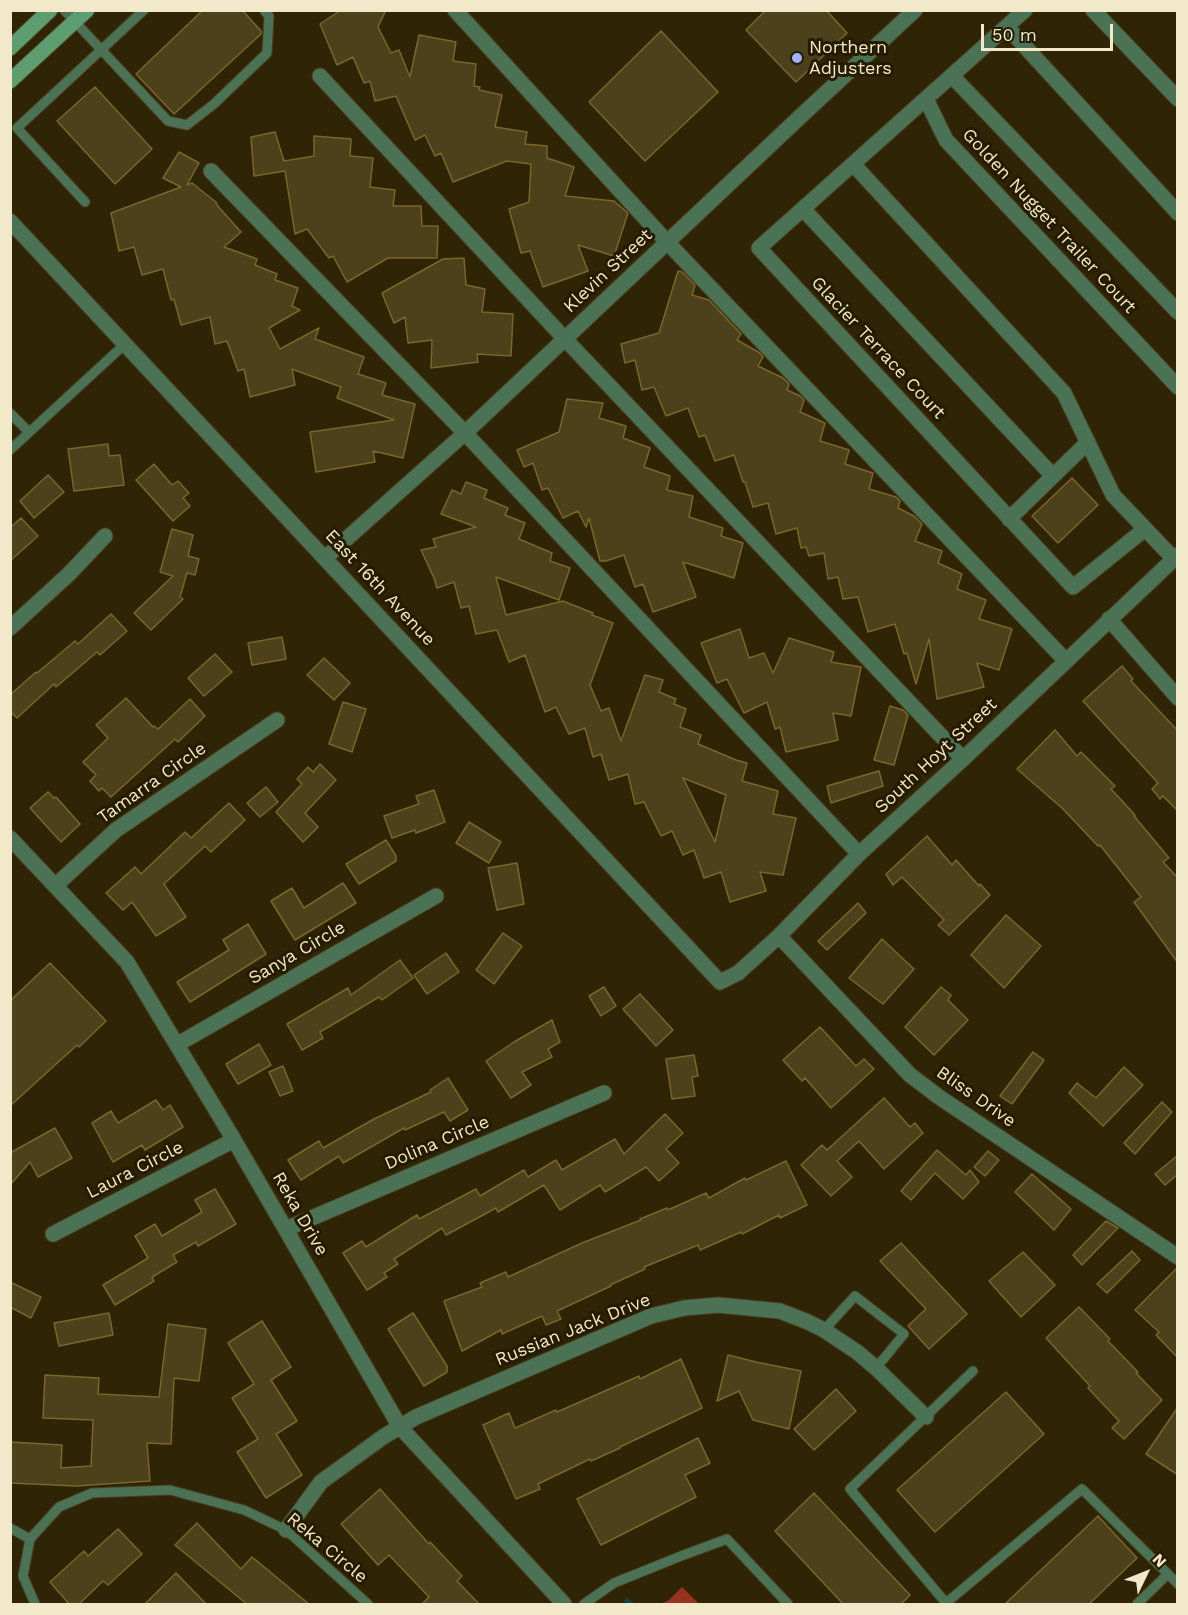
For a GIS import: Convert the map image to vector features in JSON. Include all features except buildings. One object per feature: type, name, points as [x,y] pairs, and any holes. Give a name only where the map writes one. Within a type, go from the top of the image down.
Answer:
[{"type":"main road","points":[[10,48],[50,10]]},
{"type":"main road","points":[[10,81],[87,10]]},
{"type":"street","points":[[455,10],[667,242],[1066,661]]},
{"type":"street","name":"Klevin Street","points":[[325,558],[465,433],[915,10]]},
{"type":"street","points":[[926,99],[1026,10]]},
{"type":"street","points":[[1093,10],[1178,99]]},
{"type":"street","points":[[1007,27],[1178,213]]},
{"type":"street","points":[[320,76],[565,339],[963,759]]},
{"type":"street","name":"Golden Nugget Trailer Court","points":[[952,76],[1178,312]]},
{"type":"street","name":"Golden Nugget Trailer Court","points":[[926,99],[946,140],[1178,387]]},
{"type":"street","name":"Glacier Terrace Court","points":[[926,99],[759,248],[1073,587],[1145,529]]},
{"type":"street","points":[[853,164],[1065,393],[1113,495],[1176,557]]},
{"type":"street","points":[[211,171],[465,433],[859,854]]},
{"type":"street","points":[[803,209],[1053,476]]},
{"type":"street","name":"East 16th Avenue","points":[[10,221],[720,982]]},
{"type":"street","points":[[1009,519],[1088,442]]},
{"type":"street","points":[[10,628],[69,574],[105,536]]},
{"type":"street","name":"South Hoyt Street","points":[[720,982],[738,973],[779,936],[859,854],[1176,557]]},
{"type":"street","points":[[1109,620],[1178,698]]},
{"type":"street","name":"Tamarra Circle","points":[[56,885],[116,830],[277,720]]},
{"type":"street","name":"Reka Drive","points":[[10,838],[127,962],[178,1044],[400,1427],[564,1605]]},
{"type":"street","name":"Sanya Circle","points":[[178,1044],[436,896]]},
{"type":"street","name":"Bliss Drive","points":[[779,936],[910,1075],[939,1097],[1178,1257]]},
{"type":"street","name":"Dolina Circle","points":[[286,1229],[604,1093]]},
{"type":"street","name":"Laura Circle","points":[[53,1234],[234,1140]]},
{"type":"street","name":"Russian Jack Drive","points":[[286,1530],[321,1482],[383,1437],[416,1417],[651,1316],[684,1308],[718,1305],[780,1311],[825,1330],[876,1368],[926,1417]]},
{"type":"lane","points":[[64,10],[168,121],[187,125],[214,104],[267,53],[269,12]]},
{"type":"lane","points":[[85,202],[17,128],[144,10]]},
{"type":"lane","points":[[10,450],[125,344]]},
{"type":"lane","points":[[10,413],[29,432]]},
{"type":"lane","points":[[825,1330],[855,1296],[904,1334],[876,1368]]},
{"type":"lane","points":[[973,1371],[850,1489],[946,1604],[1082,1489],[1178,1584]]},
{"type":"lane","name":"Reka Circle","points":[[30,1539],[59,1507],[92,1492],[170,1490],[244,1510],[286,1530],[368,1605]]},
{"type":"lane","points":[[10,1528],[30,1539],[23,1576],[34,1605]]},
{"type":"lane","points":[[584,1605],[614,1583],[727,1539],[788,1605]]},
{"type":"lane","points":[[1137,1605],[1168,1574]]},
{"type":"shaded area","points":[[682,1587],[699,1604],[661,1604],[669,1600]]},
{"type":"waterway","points":[[627,1601],[631,1604]]},
{"type":"place","name":"Northern Adjusters","points":[[797,58]]}]
